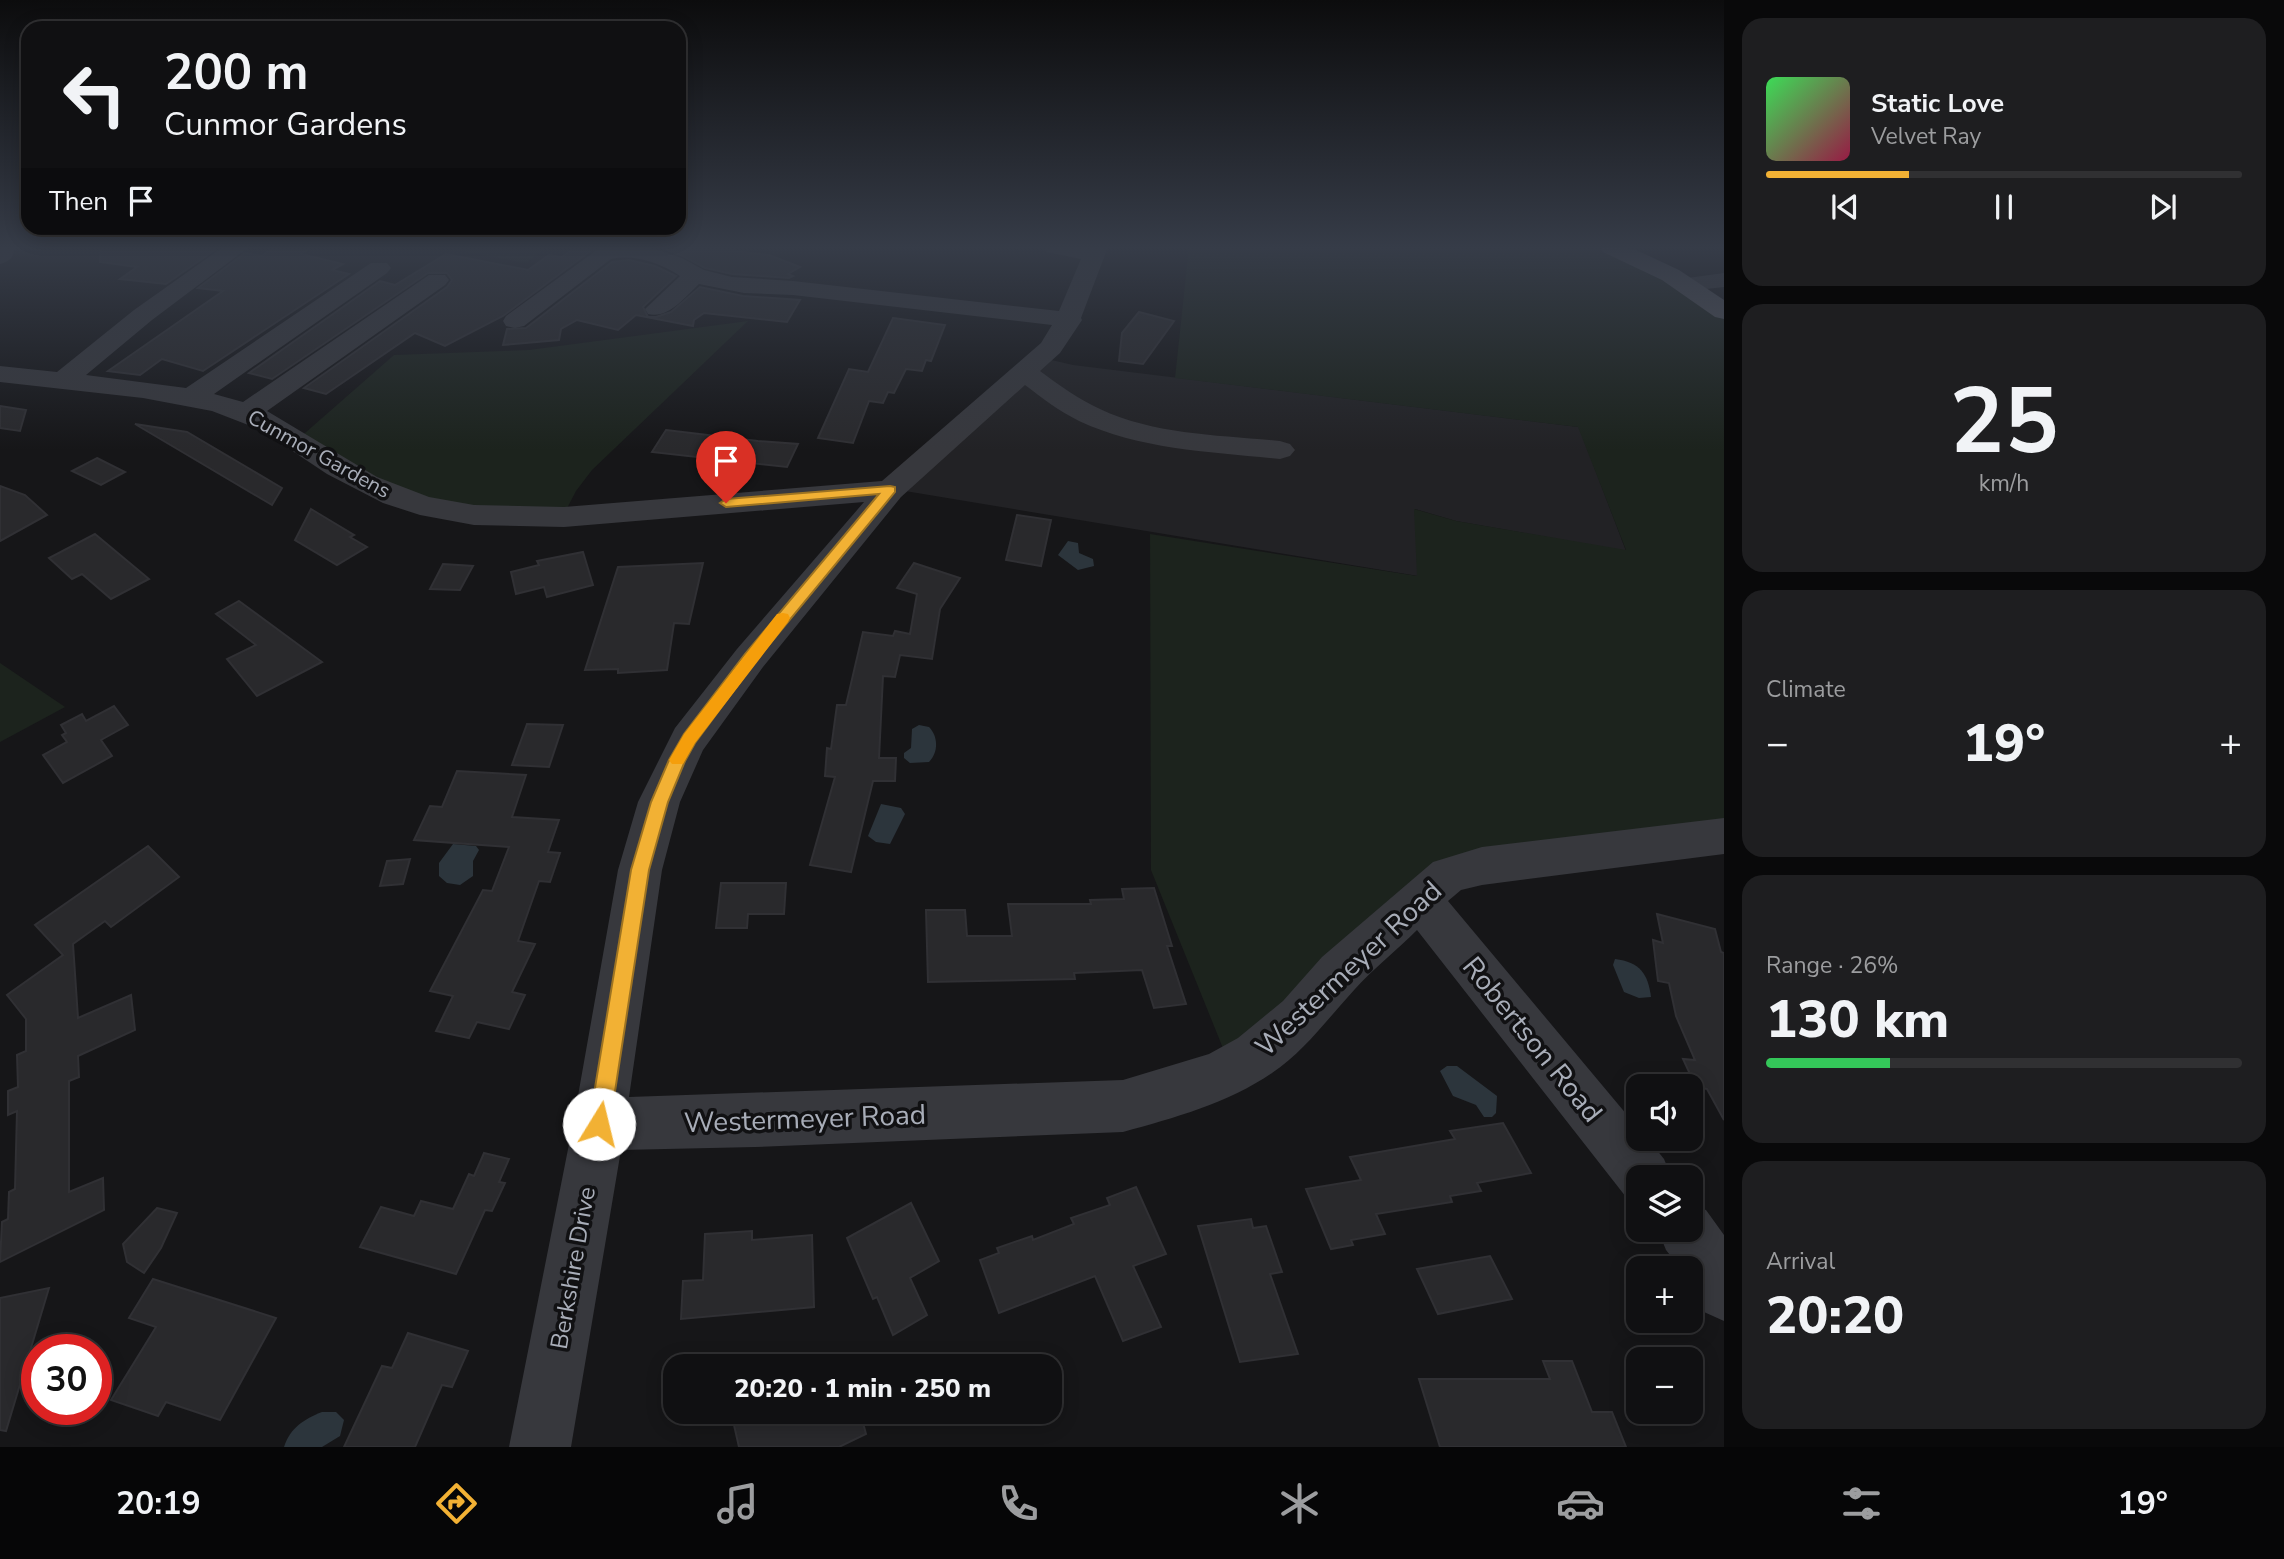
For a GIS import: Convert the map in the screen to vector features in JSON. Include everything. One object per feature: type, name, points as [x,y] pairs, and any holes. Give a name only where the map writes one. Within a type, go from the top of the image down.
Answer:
[{"type":"street","points":[[63,380],[144,315]]},
{"type":"street","points":[[192,397],[312,315]]},
{"type":"street","points":[[247,412],[388,315]]},
{"type":"street","points":[[515,321],[524,315]]},
{"type":"street","points":[[1023,315],[1070,320]]},
{"type":"street","name":"Berkshire Drive","points":[[540,1447],[599,1124],[640,870],[659,802],[677,760],[689,739],[750,658],[890,490],[1051,348],[1072,315]]},
{"type":"street","points":[[1025,373],[1065,402],[1120,426],[1188,440],[1280,450]]},
{"type":"street","name":"Cunmor Gardens","points":[[0,374],[192,397],[247,412],[276,425],[375,489],[427,509],[454,514],[521,518],[564,517],[890,490]]},
{"type":"street","name":"Westermeyer Road","points":[[599,1124],[755,1121],[1123,1106],[1168,1094],[1221,1075],[1256,1055],[1300,1018],[1339,973],[1448,875],[1482,866],[1724,836]]},
{"type":"street","name":"Robertson Road","points":[[1421,901],[1634,1165]]},
{"type":"street","points":[[1695,1242],[1724,1292]]},
{"type":"shaded area","points":[[1182,315],[1724,315],[1724,835],[1480,865],[1231,1068],[1151,870],[1150,534],[1417,576],[1414,509],[1456,521],[1626,550],[1578,427],[1175,378]]},
{"type":"shaded area","points":[[748,321],[592,470],[576,491],[563,516],[453,513],[297,440],[394,355],[529,350]]},
{"type":"shaded area","points":[[1043,358],[1073,365],[1579,427],[1626,551],[1456,521],[1415,509],[1418,576],[893,489]]},
{"type":"shaded area","points":[[1068,541],[1078,543],[1079,553],[1093,559],[1094,566],[1078,570],[1058,555]]},
{"type":"shaded area","points":[[0,663],[65,707],[0,742]]},
{"type":"shaded area","points":[[919,725],[929,727],[932,731],[936,739],[936,749],[929,762],[910,763],[904,758],[904,753],[911,748],[912,729]]},
{"type":"shaded area","points":[[881,804],[901,808],[905,814],[890,844],[876,842],[868,836]]},
{"type":"shaded area","points":[[453,844],[476,846],[479,850],[473,861],[473,876],[460,885],[447,883],[439,876],[439,863]]},
{"type":"shaded area","points":[[1615,959],[1631,963],[1641,970],[1648,982],[1651,997],[1639,998],[1624,992],[1613,965]]},
{"type":"shaded area","points":[[1447,1066],[1457,1066],[1497,1096],[1496,1113],[1492,1117],[1484,1117],[1476,1105],[1453,1096],[1440,1071]]},
{"type":"shaded area","points":[[322,1412],[336,1412],[344,1420],[340,1436],[322,1447],[284,1447],[298,1425]]},
{"type":"building","points":[[189,315],[288,315],[203,371],[162,359],[140,375],[108,371]]},
{"type":"building","points":[[332,315],[367,315],[272,379],[249,373]]},
{"type":"building","points":[[408,315],[505,315],[445,346],[415,333],[326,394],[304,388]]},
{"type":"building","points":[[544,315],[647,315],[656,317],[702,315],[694,320],[693,326],[636,315],[618,330],[577,320],[561,329],[559,340],[503,345],[507,329],[526,328]]},
{"type":"building","points":[[718,315],[791,315],[787,322]]},
{"type":"building","points":[[1137,315],[1174,321],[1143,364],[1119,361],[1122,333]]},
{"type":"building","points":[[893,318],[945,325],[931,361],[926,360],[922,371],[906,369],[894,393],[888,392],[883,403],[869,401],[853,443],[818,438],[849,369],[868,372]]},
{"type":"building","points":[[0,406],[26,410],[20,431],[0,428]]},
{"type":"building","points":[[135,424],[187,432],[282,488],[272,505]]},
{"type":"building","points":[[666,430],[798,444],[787,467],[652,452]]},
{"type":"building","points":[[97,458],[125,472],[101,485],[72,471]]},
{"type":"building","points":[[0,486],[25,495],[47,515],[0,541]]},
{"type":"building","points":[[311,509],[354,535],[350,537],[367,547],[337,565],[295,540]]},
{"type":"building","points":[[1017,515],[1051,520],[1041,566],[1006,560]]},
{"type":"building","points":[[95,534],[149,579],[111,599],[82,574],[72,579],[49,558]]},
{"type":"building","points":[[583,552],[593,585],[547,597],[544,587],[516,594],[511,572],[539,565],[537,561]]},
{"type":"building","points":[[703,563],[689,624],[674,623],[667,670],[618,673],[618,669],[585,670],[618,567]]},
{"type":"building","points":[[914,563],[960,578],[940,609],[932,659],[900,655],[895,677],[883,676],[879,758],[896,758],[895,781],[873,781],[851,872],[810,865],[835,777],[825,776],[827,748],[831,749],[837,705],[846,705],[863,632],[893,636],[895,631],[910,634],[917,594],[897,588]]},
{"type":"building","points":[[443,564],[473,566],[460,590],[430,589]]},
{"type":"building","points":[[239,601],[322,662],[257,696],[227,659],[256,645],[216,614]]},
{"type":"building","points":[[114,706],[128,725],[101,740],[112,756],[63,783],[43,755],[67,742],[62,735],[66,733],[61,725],[82,714],[86,721]]},
{"type":"building","points":[[527,724],[563,725],[549,767],[512,765]]},
{"type":"building","points":[[457,771],[526,775],[512,817],[559,820],[548,852],[560,853],[550,882],[539,881],[518,941],[535,944],[512,992],[525,995],[509,1029],[477,1022],[469,1038],[436,1031],[453,996],[430,991],[483,890],[492,891],[509,847],[414,840],[430,806],[442,807]]},
{"type":"building","points":[[148,846],[179,877],[111,927],[105,921],[73,944],[78,1018],[131,995],[135,1030],[78,1056],[79,1077],[69,1081],[69,1192],[103,1178],[104,1210],[0,1262],[2,1222],[8,1219],[9,1192],[15,1189],[17,1111],[8,1115],[8,1091],[18,1087],[17,1055],[26,1051],[26,1019],[7,995],[63,955],[35,925]]},
{"type":"building","points":[[410,859],[403,884],[380,886],[387,861]]},
{"type":"building","points":[[721,883],[786,883],[784,914],[748,914],[747,928],[716,928]]},
{"type":"building","points":[[1154,888],[1172,946],[1167,946],[1186,1004],[1154,1008],[1142,970],[1074,973],[1075,979],[928,982],[926,910],[965,910],[967,936],[1012,936],[1008,904],[1091,904],[1090,900],[1124,899],[1122,889]]},
{"type":"building","points":[[1657,914],[1715,929],[1721,952],[1724,953],[1724,1120],[1707,1089],[1703,1088],[1703,1074],[1690,1074],[1683,1059],[1695,1060],[1676,1016],[1669,983],[1658,981],[1653,940],[1663,943]]},
{"type":"building","points":[[1503,1123],[1531,1173],[1477,1183],[1481,1191],[1450,1196],[1452,1202],[1376,1214],[1385,1234],[1351,1240],[1353,1245],[1331,1249],[1306,1189],[1361,1180],[1350,1157],[1455,1139],[1450,1131]]},
{"type":"building","points":[[484,1153],[509,1159],[499,1182],[505,1183],[492,1211],[485,1210],[456,1274],[360,1247],[381,1207],[414,1216],[421,1201],[453,1209],[469,1174],[474,1176]]},
{"type":"building","points":[[1136,1187],[1166,1254],[1133,1266],[1161,1327],[1123,1341],[1095,1276],[999,1313],[980,1260],[999,1253],[997,1248],[1032,1236],[1033,1240],[1074,1224],[1071,1218],[1110,1205],[1107,1198]]},
{"type":"building","points":[[911,1203],[939,1261],[910,1278],[927,1315],[893,1335],[877,1297],[873,1299],[847,1238]]},
{"type":"building","points":[[157,1208],[177,1213],[161,1248],[144,1273],[127,1262],[123,1244]]},
{"type":"building","points":[[1251,1219],[1253,1228],[1266,1226],[1282,1272],[1270,1274],[1298,1354],[1240,1362],[1198,1226]]},
{"type":"building","points":[[752,1231],[752,1240],[812,1235],[814,1307],[681,1319],[683,1281],[703,1280],[705,1234]]},
{"type":"building","points":[[1490,1256],[1512,1299],[1438,1314],[1417,1269]]},
{"type":"building","points":[[153,1279],[276,1318],[220,1420],[166,1402],[158,1416],[112,1400],[156,1327],[129,1318]]},
{"type":"building","points":[[49,1288],[35,1334],[21,1334],[21,1381],[6,1431],[0,1430],[0,1298]]},
{"type":"building","points":[[408,1333],[468,1351],[452,1387],[442,1385],[415,1447],[344,1447],[382,1366],[392,1368]]},
{"type":"building","points":[[1543,1361],[1572,1361],[1592,1412],[1612,1412],[1626,1447],[1440,1447],[1419,1379],[1550,1379]]},
{"type":"building","points":[[863,1424],[866,1434],[839,1447],[739,1447],[734,1425]]},
{"type":"slow traffic","points":[[678,760],[689,739],[783,618]]},
{"type":"route","points":[[599,1124],[640,870],[659,802],[677,760],[689,739],[750,658],[890,490],[824,493],[726,503]]}]
